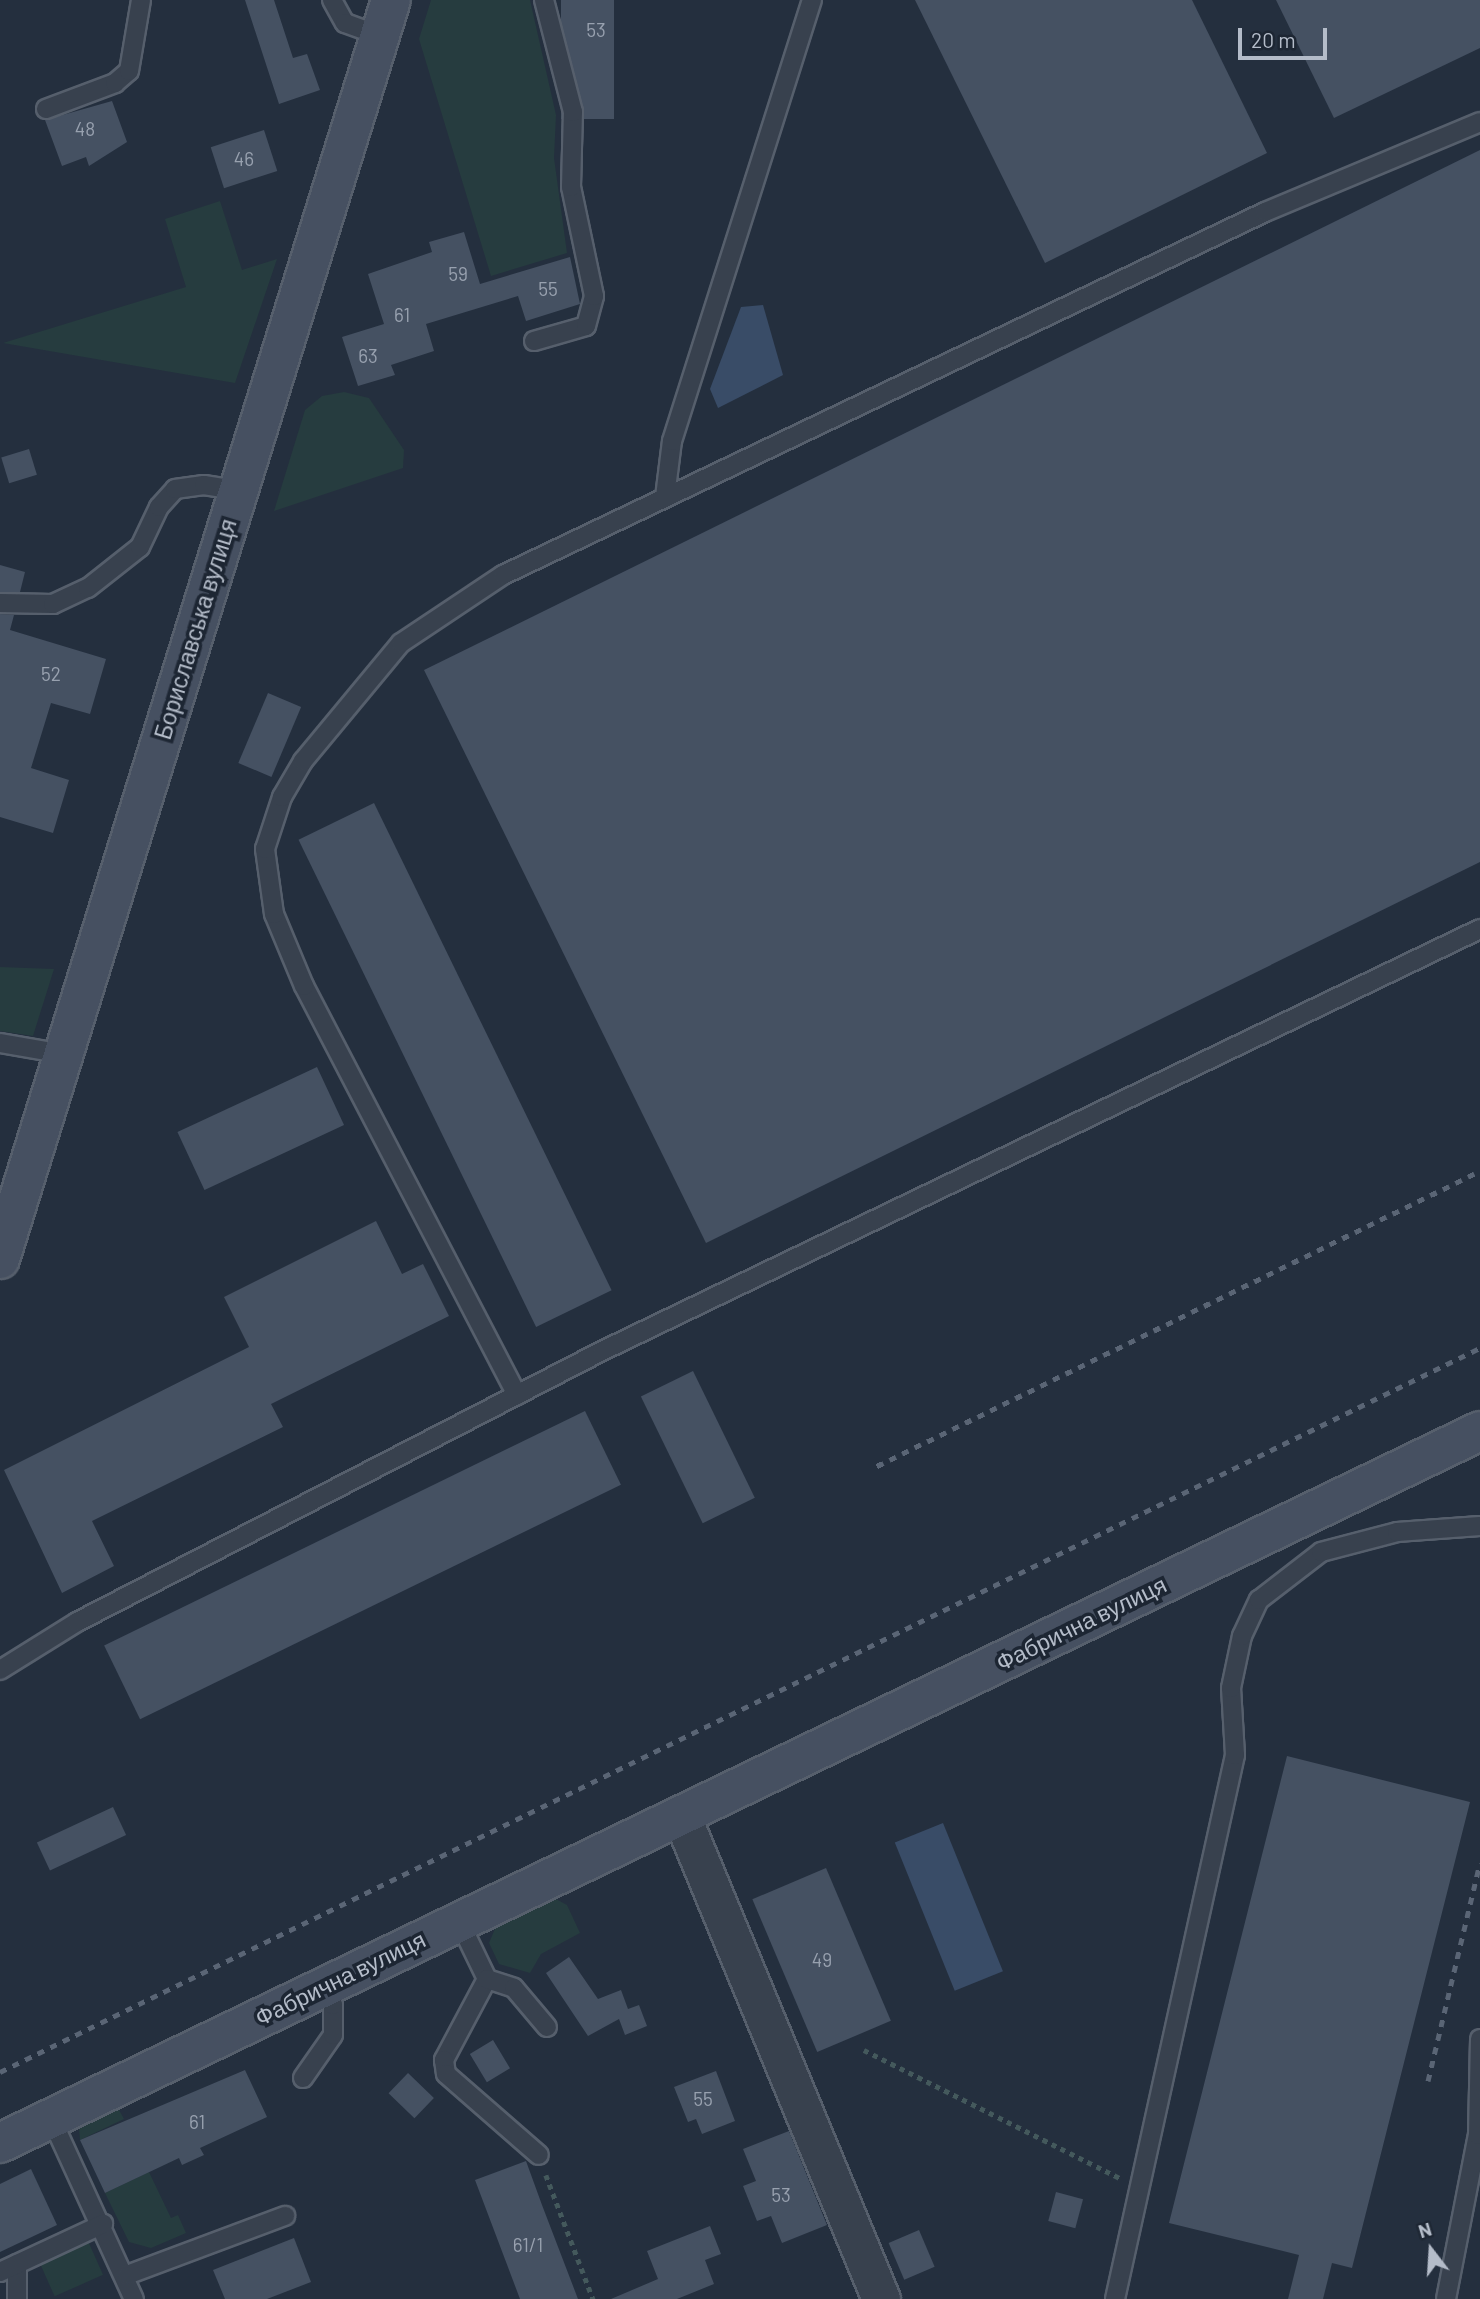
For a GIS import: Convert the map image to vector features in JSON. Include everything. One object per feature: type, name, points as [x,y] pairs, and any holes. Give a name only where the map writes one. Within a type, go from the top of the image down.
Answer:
[{"type":"street","name":"Бориславська вулиця","points":[[0,1259],[236,490],[391,0]]},
{"type":"street","name":"Фабрична вулиця","points":[[0,2143],[1480,1431]]},
{"type":"street","points":[[681,1815],[881,2299]]},
{"type":"lane","points":[[46,109],[115,83],[128,71],[141,0]]},
{"type":"lane","points":[[332,0],[345,23],[380,36]]},
{"type":"lane","points":[[534,341],[586,326],[594,296],[571,187],[573,112],[544,0]]},
{"type":"lane","points":[[665,497],[672,441],[812,0]]},
{"type":"lane","points":[[517,1395],[304,986],[274,914],[265,849],[282,797],[303,761],[401,643],[503,575],[1265,212],[1480,122]]},
{"type":"lane","points":[[0,603],[44,605],[88,588],[140,547],[159,507],[175,489],[204,485],[236,490]]},
{"type":"lane","points":[[0,1670],[77,1622],[517,1395],[1480,929]]},
{"type":"lane","points":[[0,1043],[64,1054]]},
{"type":"lane","points":[[1115,2299],[1235,1755],[1231,1688],[1242,1636],[1259,1600],[1321,1552],[1397,1532],[1480,1526]]},
{"type":"lane","points":[[459,1921],[487,1979],[514,1988],[547,2027]]},
{"type":"lane","points":[[487,1979],[444,2060],[446,2074],[539,2155]]},
{"type":"lane","points":[[303,2078],[334,2035],[333,2005],[325,1986]]},
{"type":"lane","points":[[1446,2299],[1478,2135],[1480,2039]]},
{"type":"lane","points":[[51,2118],[127,2275],[134,2299]]},
{"type":"lane","points":[[127,2275],[285,2216]]},
{"type":"lane","points":[[0,2272],[103,2224]]},
{"type":"lane","points":[[17,2264],[17,2299]]},
{"type":"path","points":[[864,2050],[1140,2188]]},
{"type":"path","points":[[539,2155],[593,2299]]},
{"type":"green space","points":[[431,0],[530,0],[556,115],[554,158],[567,253],[491,276],[419,39]]},
{"type":"green space","points":[[220,201],[242,270],[277,259],[235,383],[3,343],[186,287],[165,219]]},
{"type":"green space","points":[[344,392],[369,398],[404,450],[403,468],[274,511],[305,410],[322,396]]},
{"type":"green space","points":[[0,967],[54,969],[33,1036],[0,1031]]},
{"type":"green space","points":[[554,1898],[567,1905],[580,1933],[541,1954],[530,1973],[499,1964],[489,1943],[497,1924]]},
{"type":"green space","points":[[118,2108],[124,2119],[80,2140],[79,2128]]},
{"type":"green space","points":[[149,2172],[171,2218],[178,2215],[186,2233],[151,2248],[129,2242],[105,2193]]},
{"type":"green space","points":[[88,2241],[103,2275],[55,2296],[40,2263]]},
{"type":"water","points":[[763,305],[783,375],[718,408],[710,389],[741,307]]},
{"type":"water","points":[[943,1823],[1003,1971],[955,1991],[895,1842]]},
{"type":"building","points":[[245,0],[274,0],[293,58],[307,54],[320,90],[279,104]]},
{"type":"building","points":[[561,0],[614,0],[614,119],[561,119]]},
{"type":"building","points":[[915,0],[1192,0],[1267,153],[1045,263]]},
{"type":"building","points":[[1276,0],[1480,0],[1480,48],[1334,118]]},
{"type":"building","points":[[112,101],[127,142],[89,166],[86,157],[62,166],[45,120]]},
{"type":"building","points":[[264,130],[277,171],[224,188],[211,147]]},
{"type":"building","points":[[1480,150],[1480,862],[706,1243],[424,670]]},
{"type":"building","points":[[464,232],[480,284],[570,257],[580,304],[526,321],[518,296],[426,324],[434,351],[391,365],[395,375],[358,386],[342,337],[384,324],[368,274],[432,252],[429,242]]},
{"type":"building","points":[[29,449],[37,475],[9,483],[1,457]]},
{"type":"building","points":[[0,565],[25,572],[20,592],[0,592]]},
{"type":"building","points":[[0,614],[14,615],[10,630],[106,659],[90,714],[51,703],[31,768],[69,780],[53,833],[0,817]]},
{"type":"building","points":[[268,693],[301,707],[271,777],[238,763]]},
{"type":"building","points":[[374,803],[612,1290],[536,1327],[299,840]]},
{"type":"building","points":[[317,1067],[344,1125],[204,1190],[177,1132]]},
{"type":"building","points":[[376,1221],[402,1274],[423,1264],[449,1316],[271,1404],[283,1427],[92,1521],[114,1566],[62,1593],[4,1470],[249,1347],[224,1297]]},
{"type":"building","points":[[693,1371],[755,1498],[703,1523],[641,1396]]},
{"type":"building","points":[[585,1411],[621,1485],[140,1719],[104,1646]]},
{"type":"building","points":[[1287,1756],[1470,1802],[1352,2268],[1332,2263],[1323,2299],[1288,2299],[1299,2255],[1169,2223]]},
{"type":"building","points":[[113,1807],[126,1835],[50,1871],[37,1842]]},
{"type":"building","points":[[826,1868],[891,2021],[817,2052],[752,1899]]},
{"type":"building","points":[[569,1957],[598,1999],[621,1990],[628,2009],[639,2005],[647,2026],[625,2035],[619,2019],[588,2036],[546,1973]]},
{"type":"building","points":[[493,2040],[510,2068],[487,2082],[470,2054]]},
{"type":"building","points":[[245,2070],[267,2117],[200,2148],[204,2155],[182,2165],[179,2158],[105,2193],[80,2140]]},
{"type":"building","points":[[716,2071],[735,2121],[702,2134],[696,2119],[688,2122],[674,2087]]},
{"type":"building","points":[[408,2073],[434,2098],[414,2118],[389,2093]]},
{"type":"building","points":[[789,2131],[827,2225],[782,2243],[771,2216],[757,2221],[743,2186],[756,2181],[743,2149]]},
{"type":"building","points":[[526,2161],[578,2299],[520,2299],[475,2180]]},
{"type":"building","points":[[31,2169],[57,2225],[0,2252],[0,2184]]},
{"type":"building","points":[[1056,2192],[1083,2199],[1075,2228],[1048,2221]]},
{"type":"building","points":[[710,2226],[721,2254],[705,2260],[714,2284],[677,2299],[611,2299],[658,2279],[647,2251]]},
{"type":"building","points":[[919,2230],[935,2267],[904,2280],[889,2243]]},
{"type":"building","points":[[294,2238],[311,2282],[267,2299],[225,2299],[213,2270]]},
{"type":"railway","points":[[877,1466],[1480,1171]]},
{"type":"railway","points":[[0,2072],[1480,1348]]},
{"type":"railway","points":[[1428,2081],[1480,1863]]}]
